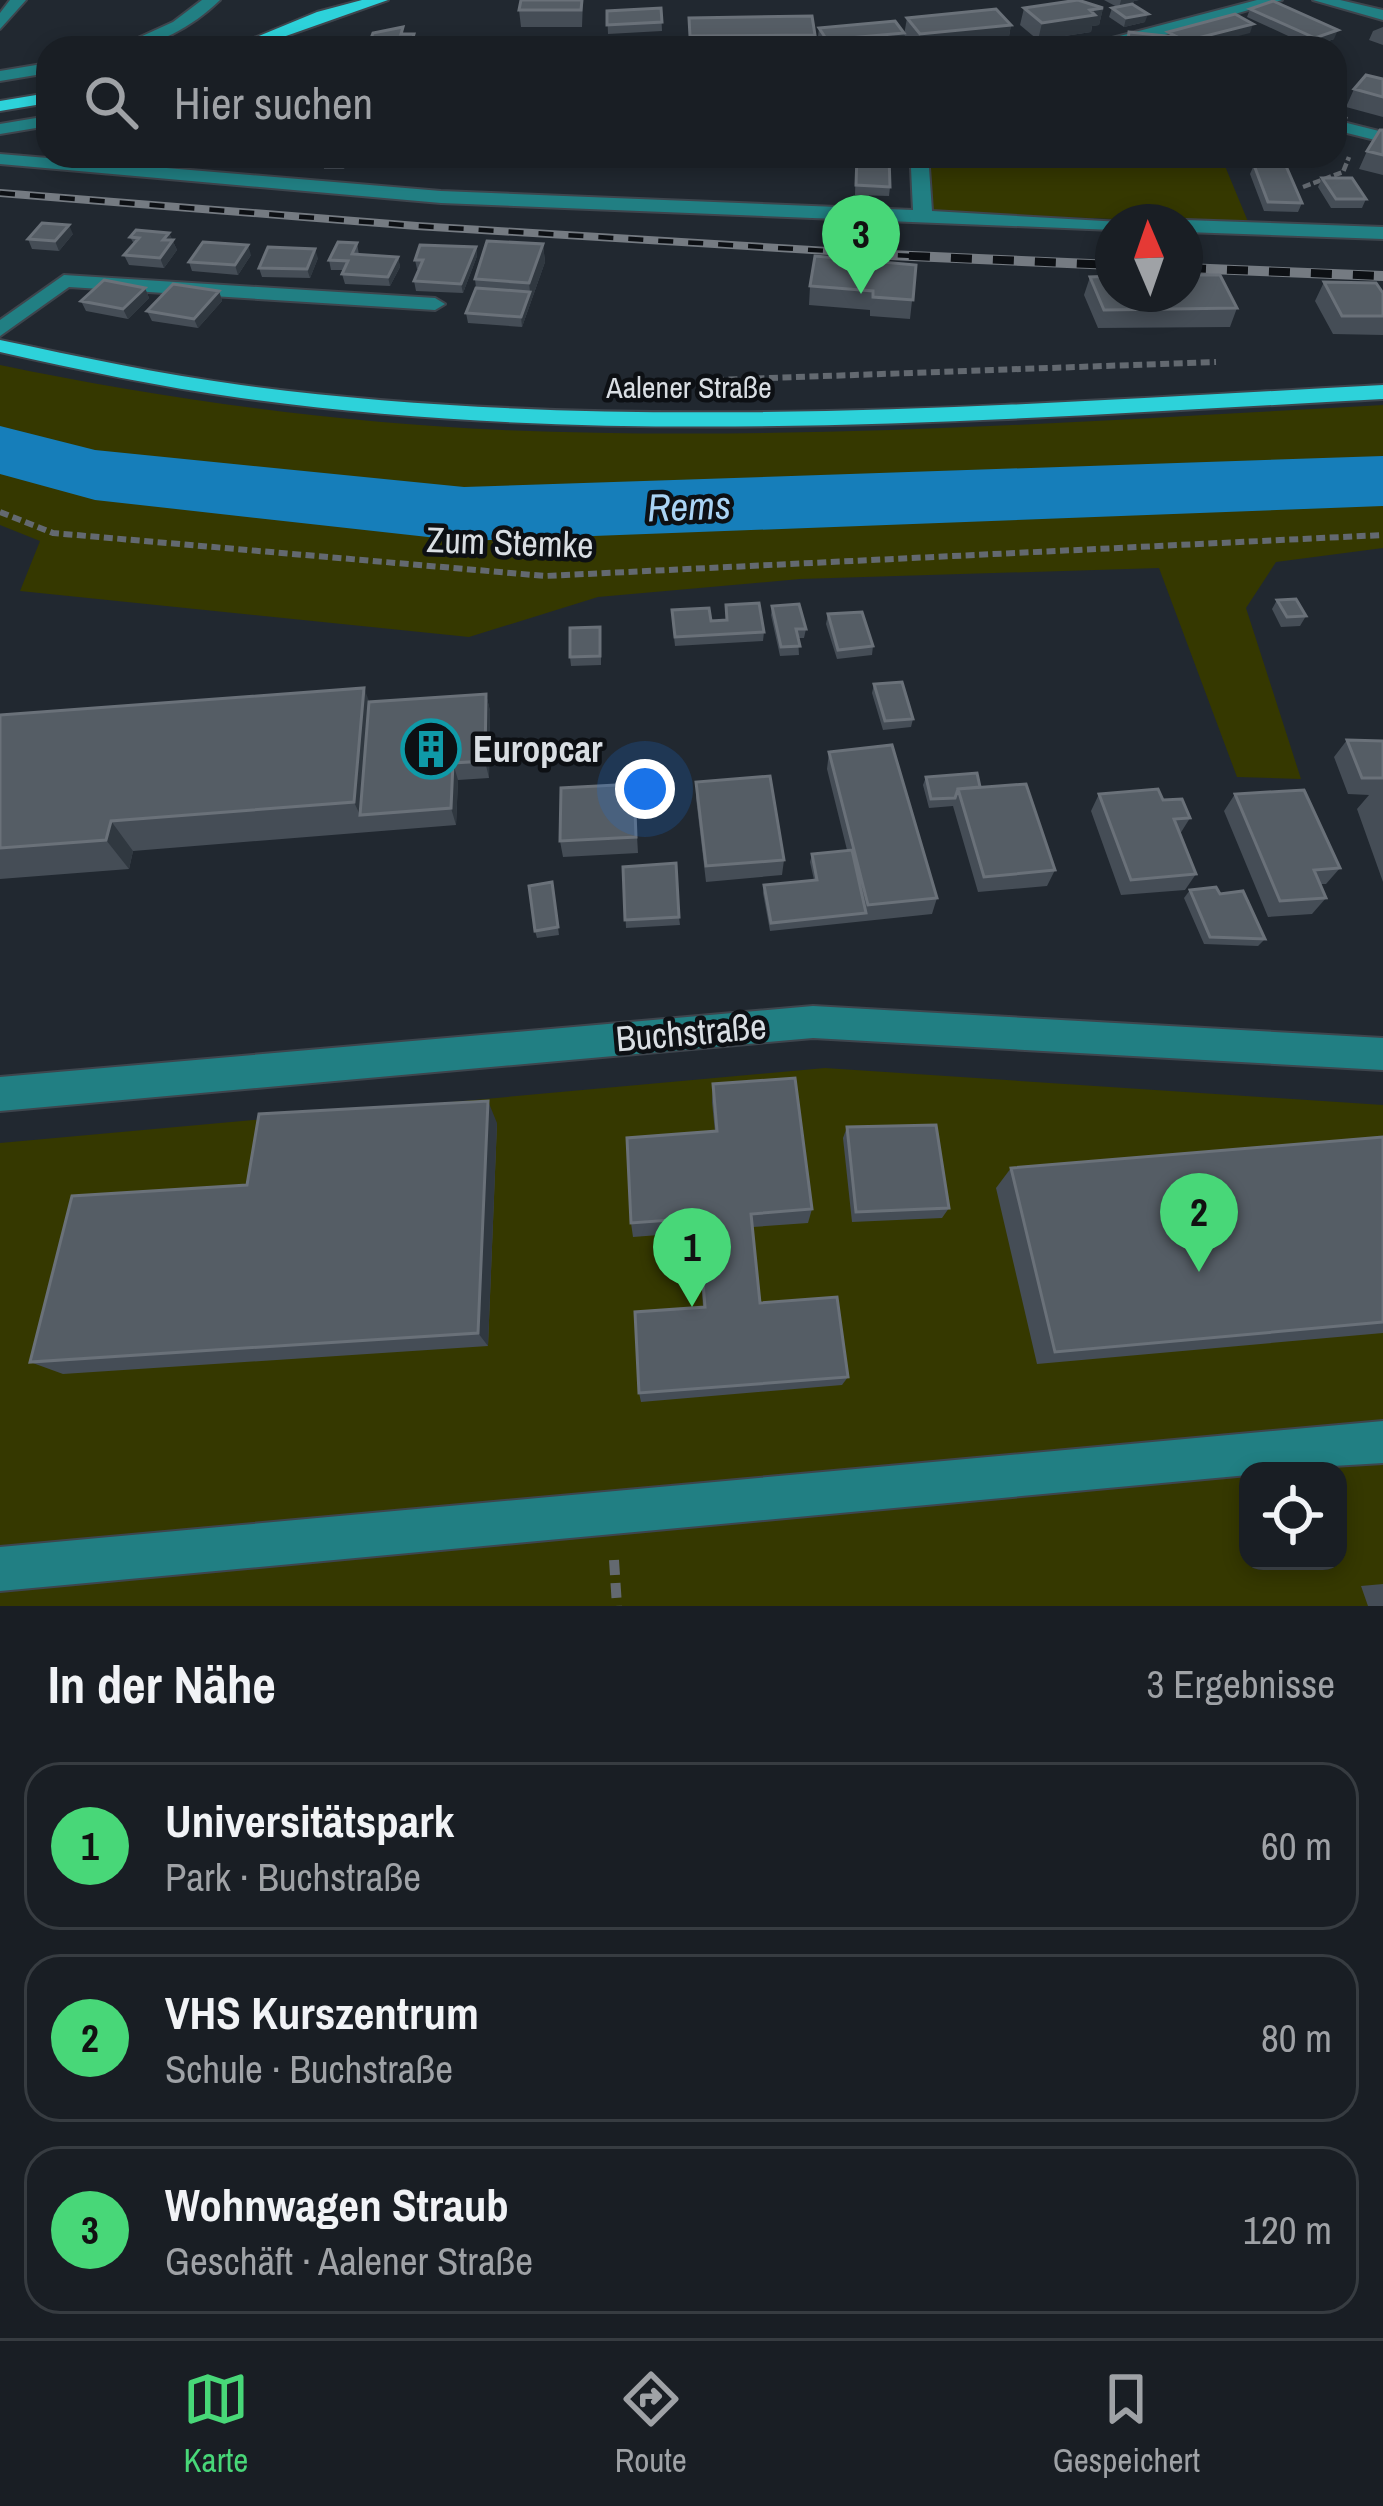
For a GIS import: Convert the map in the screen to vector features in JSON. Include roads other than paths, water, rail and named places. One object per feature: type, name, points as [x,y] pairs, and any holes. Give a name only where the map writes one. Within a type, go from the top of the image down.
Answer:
[{"type":"main road","points":[[269,36],[380,0]]},
{"type":"main road","points":[[0,106],[36,100]]},
{"type":"main road","name":"Aalener Straße","points":[[0,346],[274,396],[558,416],[819,418],[1383,392]]},
{"type":"street","points":[[0,24],[18,0]]},
{"type":"street","points":[[152,36],[178,25],[212,0]]},
{"type":"street","points":[[1146,36],[1274,0]]},
{"type":"street","points":[[1321,0],[1383,15]]},
{"type":"street","points":[[0,76],[36,70]]},
{"type":"street","points":[[0,130],[36,123]]},
{"type":"street","points":[[1347,128],[1383,137]]},
{"type":"street","points":[[0,159],[36,162]]},
{"type":"street","points":[[104,168],[441,197],[1095,223]]},
{"type":"street","points":[[920,168],[923,218]]},
{"type":"street","points":[[1203,227],[1383,233]]},
{"type":"street","points":[[0,330],[64,281],[435,304]]},
{"type":"street","name":"Buchstraße","points":[[0,1094],[813,1022],[1383,1054]]},
{"type":"street","points":[[0,1569],[1383,1442]]},
{"type":"waterway","name":"Rems","points":[[0,450],[95,475],[464,514],[1383,481]]},
{"type":"railway","points":[[0,193],[417,226],[911,256]]},
{"type":"railway","points":[[867,254],[911,256]]},
{"type":"railway","points":[[911,256],[1095,264]]},
{"type":"railway","points":[[911,256],[928,257]]},
{"type":"railway","points":[[1203,269],[1383,276]]},
{"type":"place","name":"Wohnwagen Straub","points":[[861,294]]},
{"type":"place","name":"Europcar","points":[[431,749]]},
{"type":"place","name":"VHS Kurszentrum","points":[[1199,1272]]},
{"type":"place","name":"Universitätspark","points":[[692,1307]]}]
